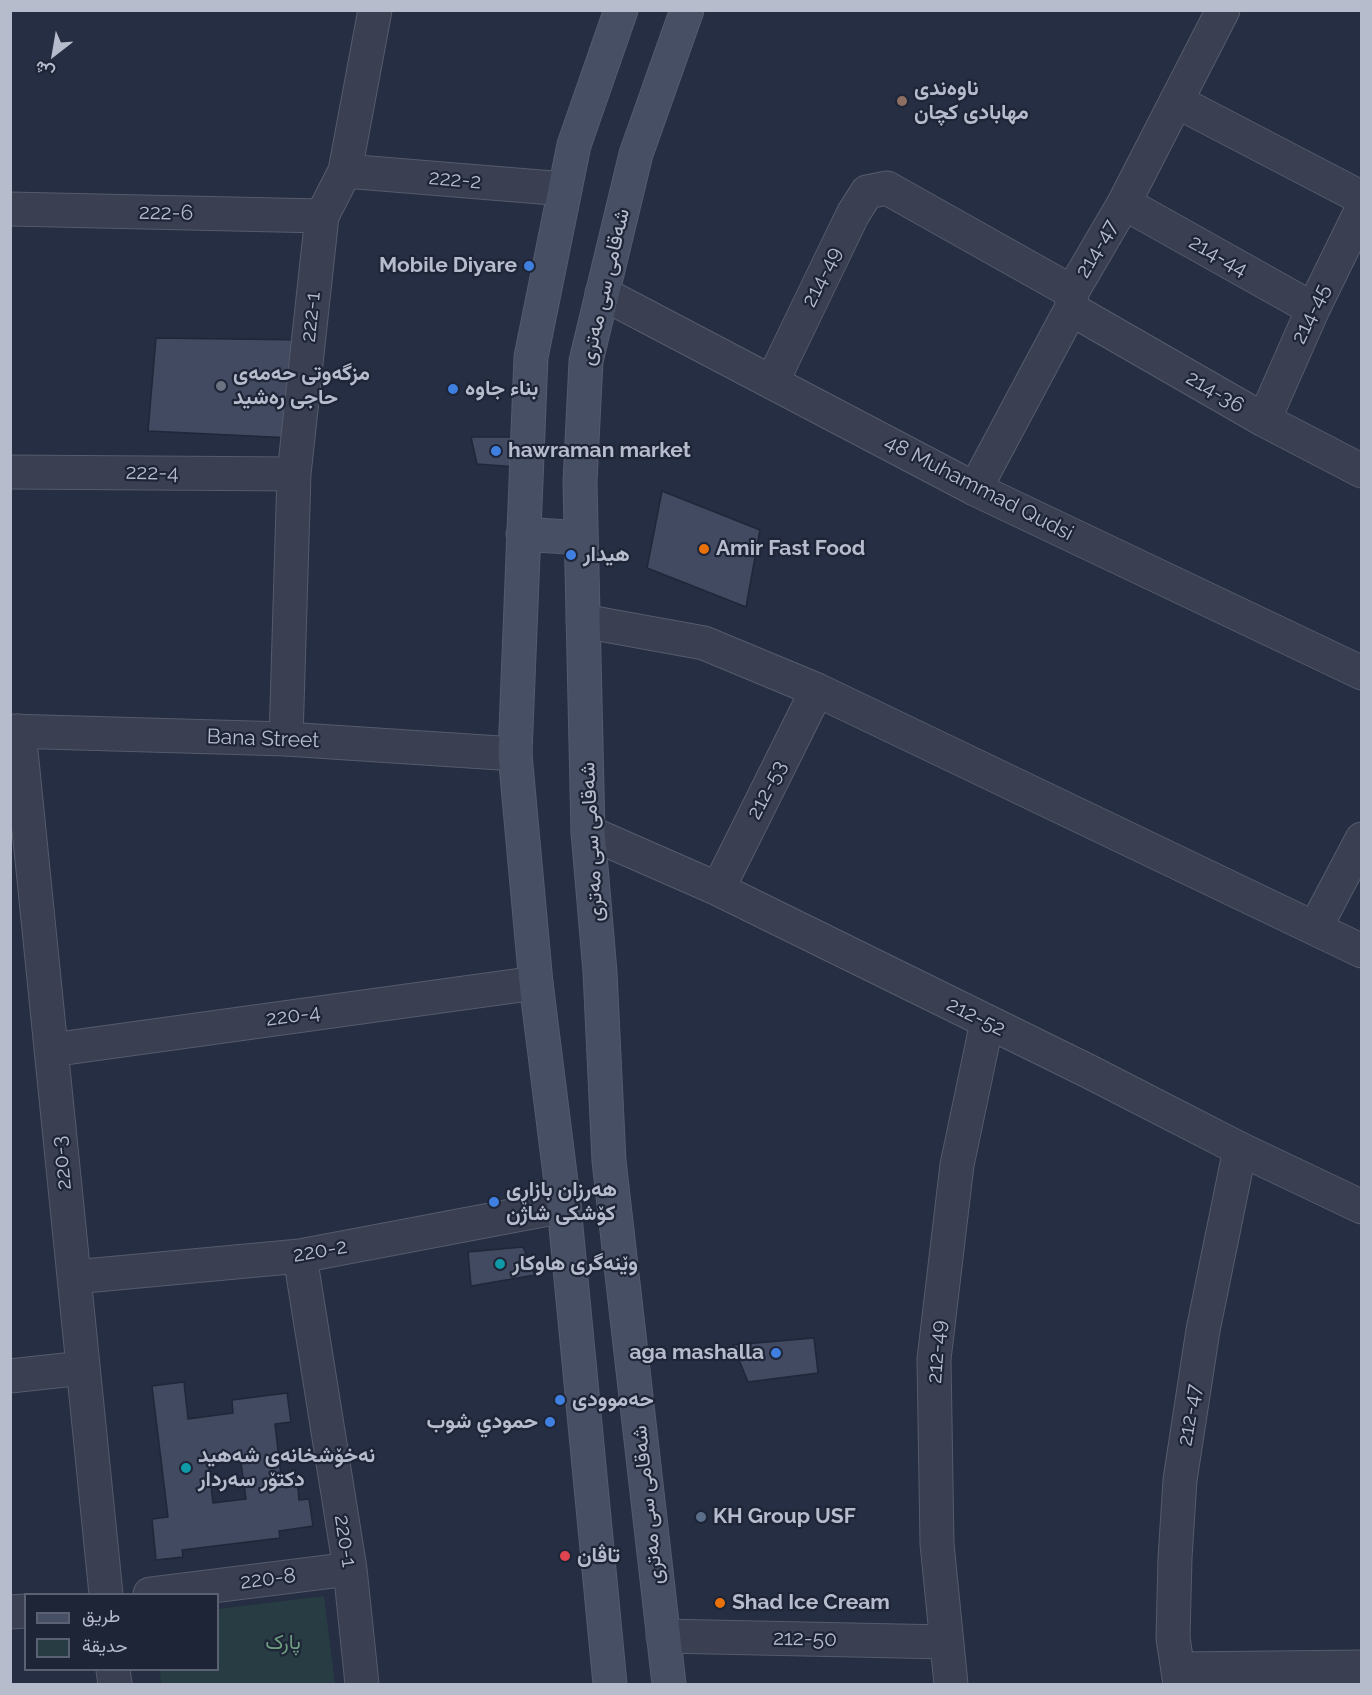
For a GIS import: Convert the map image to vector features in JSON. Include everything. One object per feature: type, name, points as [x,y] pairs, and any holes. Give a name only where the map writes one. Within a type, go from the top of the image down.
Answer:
[{"type":"main road","points":[[610,1684],[564,1206],[536,983],[515,754],[531,357],[574,145],[621,10]]},
{"type":"main road","name":"شەقامی سی مەتری","points":[[669,1684],[609,1161],[600,972],[588,832],[580,482],[586,361],[636,154],[687,10]]},
{"type":"main road","points":[[523,534],[581,538]]},
{"type":"main road","points":[[558,1169],[609,1161]]},
{"type":"street","name":"222-1","points":[[286,739],[294,474],[322,216],[345,171],[375,10]]},
{"type":"street","name":"214-47","points":[[975,489],[1223,10]]},
{"type":"street","points":[[1176,101],[1362,198]]},
{"type":"street","name":"222-2","points":[[345,171],[565,189]]},
{"type":"street","name":"214-36","points":[[887,188],[1263,420],[1362,471]]},
{"type":"street","name":"214-49","points":[[772,382],[853,214],[867,192],[887,188]]},
{"type":"street","name":"214-44","points":[[1124,203],[1313,309]]},
{"type":"street","name":"222-6","points":[[10,209],[322,216]]},
{"type":"street","name":"214-45","points":[[1263,420],[1313,309],[1357,230]]},
{"type":"street","name":"48 Muhammad Qudsi","points":[[602,292],[975,489],[1362,673]]},
{"type":"street","name":"222-4","points":[[10,472],[294,474]]},
{"type":"street","points":[[583,621],[704,643],[817,690],[1362,951]]},
{"type":"street","name":"212-53","points":[[717,889],[817,690]]},
{"type":"street","name":"Bana Street","points":[[15,731],[286,739],[515,754]]},
{"type":"street","name":"220-3","points":[[15,731],[51,1050],[106,1593]]},
{"type":"street","name":"212-52","points":[[588,832],[717,889],[1240,1149],[1362,1207]]},
{"type":"street","points":[[1315,928],[1362,839]]},
{"type":"street","name":"220-4","points":[[51,1050],[536,983]]},
{"type":"street","name":"212-49","points":[[951,1684],[937,1544],[934,1359],[957,1165],[987,1022]]},
{"type":"street","name":"212-47","points":[[1179,1677],[1173,1638],[1180,1480],[1203,1330],[1240,1149]]},
{"type":"street","name":"220-2","points":[[74,1277],[300,1256],[564,1206]]},
{"type":"street","name":"220-1","points":[[300,1256],[350,1569],[362,1684]]},
{"type":"street","points":[[10,1376],[83,1368]]},
{"type":"street","name":"220-8","points":[[158,1593],[350,1569]]},
{"type":"street","name":"212-50","points":[[663,1636],[947,1642]]},
{"type":"street","points":[[1179,1677],[1362,1667]]},
{"type":"green space","name":"پارک","points":[[324,1596],[335,1684],[161,1684],[160,1671],[219,1671],[219,1609]]},
{"type":"building","points":[[156,338],[306,340],[292,438],[148,431]]},
{"type":"building","name":"hawraman market","points":[[471,437],[519,437],[517,467],[477,464]]},
{"type":"building","name":"Amir Fast Food","points":[[662,491],[760,530],[746,607],[647,568]]},
{"type":"building","name":"وێنەگری هاوکار","points":[[523,1247],[535,1275],[471,1286],[468,1252]]},
{"type":"building","name":"aga mashalla","points":[[814,1338],[818,1373],[748,1382],[733,1345]]},
{"type":"building","name":"نەخۆشخانەی شەهید دکتۆر سەردار","points":[[184,1382],[188,1419],[233,1413],[232,1400],[287,1393],[291,1422],[275,1424],[281,1477],[297,1475],[299,1500],[309,1499],[313,1526],[279,1531],[280,1538],[182,1550],[183,1557],[156,1560],[152,1519],[168,1517],[152,1386]],"holes":[[[240,1456],[246,1499],[213,1503],[208,1460]]]},
{"type":"place","name":"ناوەندی مهابادی کچان","points":[[902,101]]},
{"type":"place","name":"Mobile Diyare","points":[[529,266]]},
{"type":"place","name":"مزگەوتی حەمەی حاجی رەشید","points":[[221,386]]},
{"type":"place","name":"بناء جاوە","points":[[453,389]]},
{"type":"place","name":"hawraman market","points":[[496,451]]},
{"type":"place","name":"Amir Fast Food","points":[[704,549]]},
{"type":"place","name":"هيدار","points":[[571,555]]},
{"type":"place","name":"ھەرزان بازاڕی كۆشكی شاژن","points":[[494,1202]]},
{"type":"place","name":"وێنەگری هاوکار","points":[[500,1264]]},
{"type":"place","name":"aga mashalla","points":[[776,1353]]},
{"type":"place","name":"حەموودی","points":[[560,1400]]},
{"type":"place","name":"حمودي شوب","points":[[550,1422]]},
{"type":"place","name":"نەخۆشخانەی شەهید دکتۆر سەردار","points":[[186,1468]]},
{"type":"place","name":"KH Group USF","points":[[701,1517]]},
{"type":"place","name":"تاڤان","points":[[565,1556]]},
{"type":"place","name":"Shad Ice Cream","points":[[720,1603]]}]
